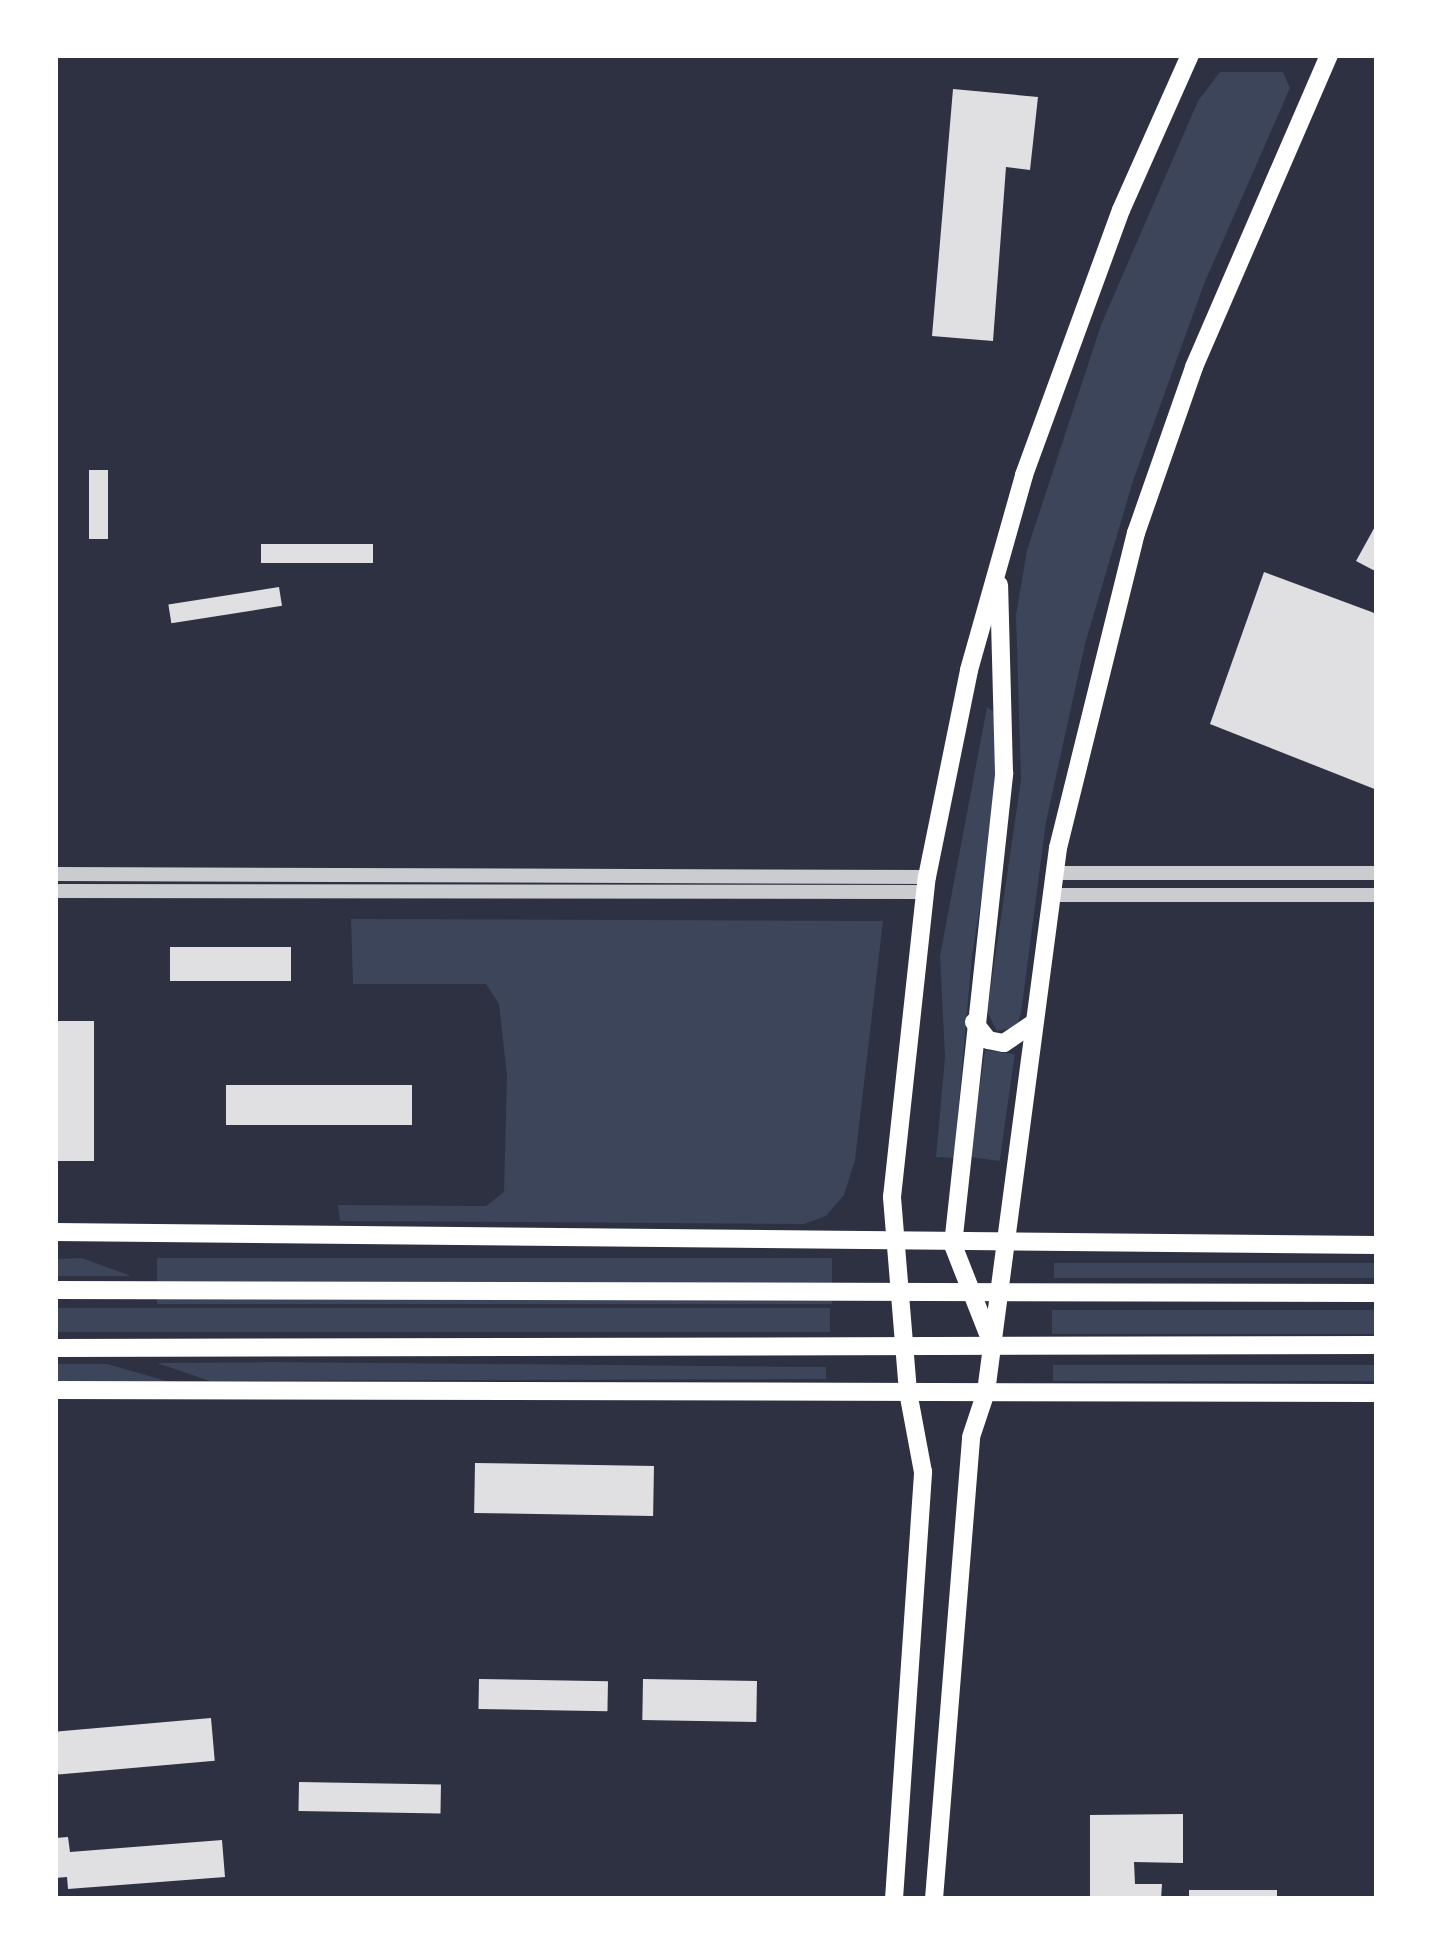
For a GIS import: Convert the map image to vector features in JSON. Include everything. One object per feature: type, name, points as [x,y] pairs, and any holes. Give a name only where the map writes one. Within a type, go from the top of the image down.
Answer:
[{"type":"highway","points":[[894,1899],[923,1472],[908,1392],[892,1197],[926,884],[969,670],[998,565],[1070,342],[1190,55]]},
{"type":"highway","points":[[934,1899],[972,1437],[986,1392],[1055,873],[1079,750],[1136,534],[1194,368],[1329,55]]},
{"type":"highway","points":[[992,1345],[953,1245],[974,1022],[1004,773],[998,565]]},
{"type":"highway","points":[[974,1022],[988,1040],[1004,1043],[1034,1024]]},
{"type":"highway","points":[[55,1232],[953,1245],[1377,1245]]},
{"type":"highway","points":[[55,1290],[1377,1293]]},
{"type":"highway","points":[[55,1348],[1377,1346]]},
{"type":"highway","points":[[55,1390],[1377,1393]]},
{"type":"street","points":[[1055,873],[1377,873]]},
{"type":"street","points":[[55,874],[926,884]]},
{"type":"street","points":[[55,891],[926,884]]},
{"type":"street","points":[[1052,896],[1377,895]]},
{"type":"shaded area","points":[[1220,72],[1283,72],[1290,88],[1204,284],[1133,481],[1085,644],[1046,822],[1021,1013],[1016,1027],[997,1031],[987,1012],[1021,780],[1016,615],[1027,550],[1101,325],[1198,101]]},
{"type":"shaded area","points":[[987,707],[994,712],[998,793],[972,956],[954,1158],[936,1157],[945,1057],[940,956]]},
{"type":"shaded area","points":[[351,919],[883,921],[855,1160],[844,1195],[826,1216],[804,1224],[340,1221],[338,1205],[486,1206],[504,1192],[507,1076],[499,1004],[486,984],[353,984]]},
{"type":"shaded area","points":[[985,1050],[1015,1054],[1000,1161],[970,1157]]},
{"type":"shaded area","points":[[82,1258],[131,1276],[55,1276],[55,1259]]},
{"type":"shaded area","points":[[157,1258],[832,1258],[832,1304],[157,1304]]},
{"type":"shaded area","points":[[1054,1263],[1377,1263],[1377,1278],[1054,1278]]},
{"type":"shaded area","points":[[55,1308],[830,1308],[830,1332],[55,1332]]},
{"type":"shaded area","points":[[1052,1310],[1377,1310],[1377,1334],[1052,1334]]},
{"type":"shaded area","points":[[157,1363],[826,1367],[826,1379],[210,1381]]},
{"type":"shaded area","points":[[55,1364],[107,1364],[170,1382],[55,1381]]},
{"type":"shaded area","points":[[1053,1365],[1377,1365],[1377,1381],[1053,1381]]},
{"type":"building","points":[[953,89],[1038,97],[1030,170],[1006,167],[993,341],[932,336]]},
{"type":"building","points":[[89,470],[108,470],[108,539],[89,539]]},
{"type":"building","points":[[1377,523],[1377,572],[1356,561]]},
{"type":"building","points":[[261,544],[373,544],[373,563],[261,563]]},
{"type":"building","points":[[1264,572],[1377,614],[1377,790],[1210,724]]},
{"type":"building","points":[[279,587],[282,606],[171,623],[168,605]]},
{"type":"building","points":[[170,947],[291,947],[291,981],[170,981]]},
{"type":"building","points":[[55,1021],[94,1021],[94,1161],[55,1161]]},
{"type":"building","points":[[226,1085],[412,1085],[412,1125],[226,1125]]},
{"type":"building","points":[[475,1463],[654,1466],[653,1516],[474,1513]]},
{"type":"building","points":[[479,1679],[608,1681],[607,1711],[478,1709]]},
{"type":"building","points":[[643,1679],[757,1681],[756,1722],[642,1720]]},
{"type":"building","points":[[211,1718],[215,1761],[58,1775],[55,1732]]},
{"type":"building","points":[[299,1782],[441,1784],[440,1813],[298,1811]]},
{"type":"building","points":[[1183,1814],[1183,1863],[1134,1862],[1135,1884],[1162,1884],[1161,1899],[1090,1899],[1090,1815]]},
{"type":"building","points":[[68,1837],[70,1852],[222,1840],[225,1877],[68,1889],[67,1877],[55,1878],[55,1838]]},
{"type":"building","points":[[1189,1890],[1277,1890],[1277,1899],[1189,1899]]}]
